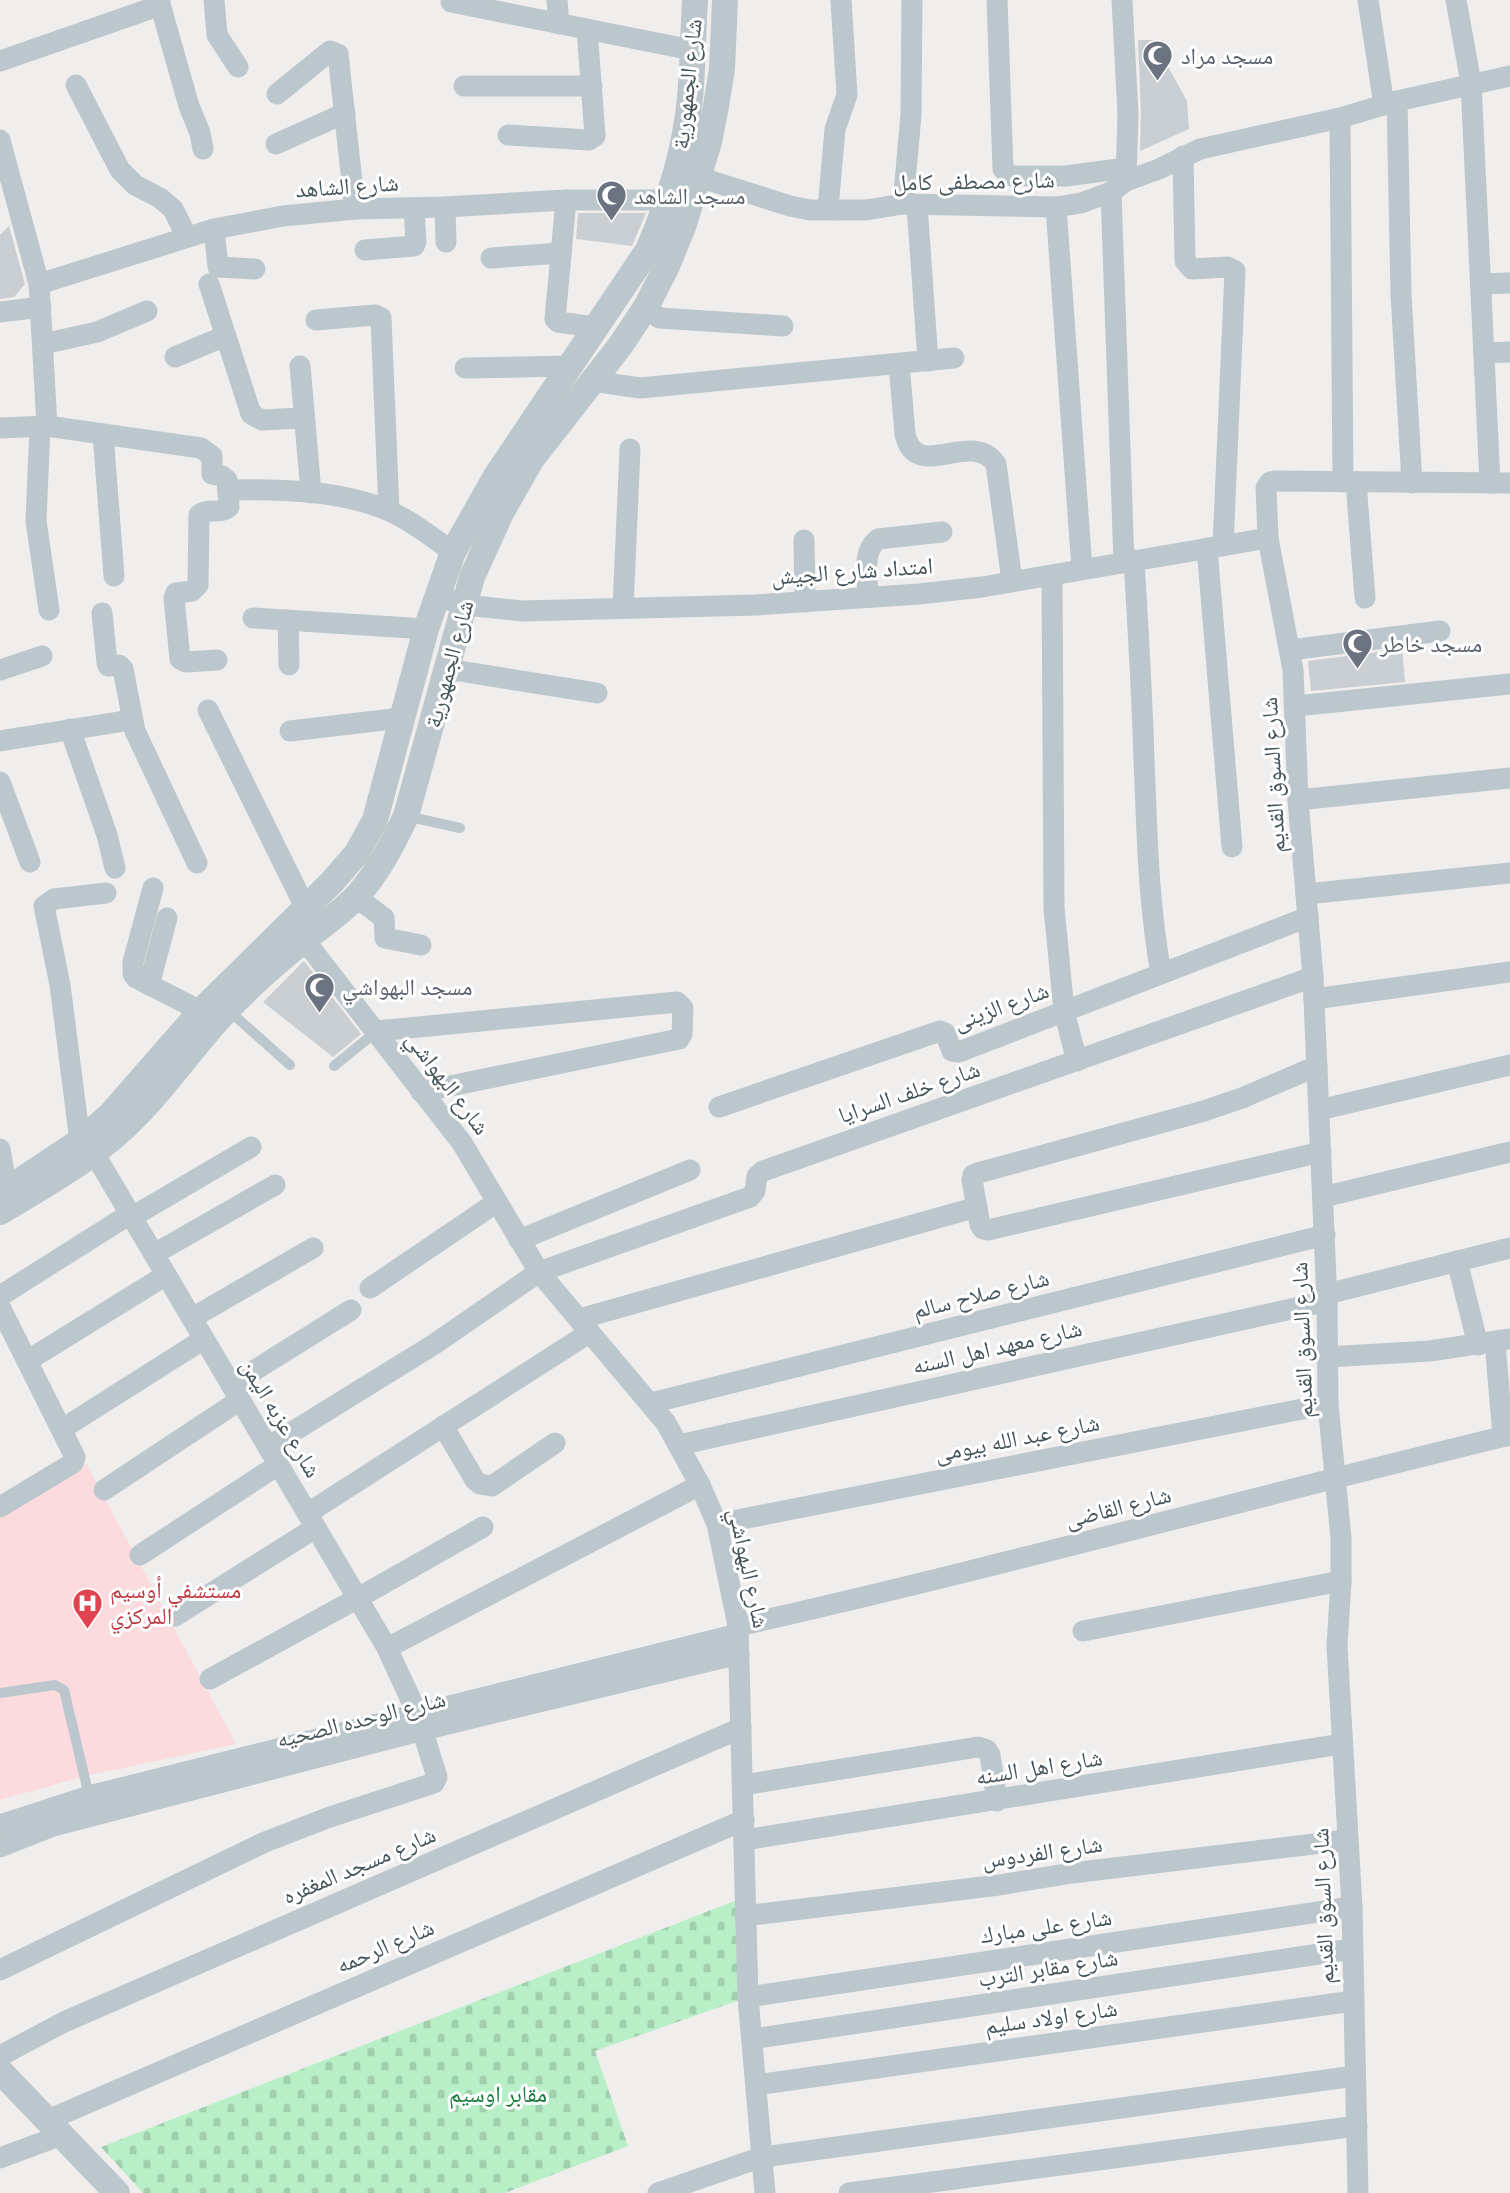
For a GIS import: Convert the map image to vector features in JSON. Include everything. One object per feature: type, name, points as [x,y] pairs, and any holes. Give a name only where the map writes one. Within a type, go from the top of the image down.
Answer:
[{"type":"street","points":[[214,0],[217,35],[238,66]]},
{"type":"street","points":[[557,0],[559,24]]},
{"type":"street","name":"شارع الجمهورية","points":[[300,923],[331,920],[376,872],[407,816],[472,577],[507,502],[531,460],[646,307],[671,256],[687,174],[695,0]]},
{"type":"street","name":"شارع الجمهورية","points":[[2,1199],[87,1147],[128,1096],[300,923],[357,853],[375,820],[426,629],[453,552],[496,476],[648,250],[668,200],[709,142],[722,69],[725,0]]},
{"type":"street","points":[[828,209],[835,129],[847,95],[841,0]]},
{"type":"street","points":[[912,0],[910,205],[928,361]]},
{"type":"street","points":[[997,0],[1003,169],[1006,174],[1121,181]]},
{"type":"street","points":[[1122,0],[1128,114],[1121,181],[1129,561],[1143,711],[1147,862],[1161,973]]},
{"type":"street","points":[[1367,0],[1391,103],[1412,483]]},
{"type":"street","points":[[1349,482],[1500,483],[1484,353],[1471,83],[1456,0]]},
{"type":"street","points":[[0,61],[160,2],[203,149]]},
{"type":"street","points":[[451,2],[692,50]]},
{"type":"street","points":[[508,135],[593,139],[596,132],[587,29]]},
{"type":"street","points":[[277,94],[330,51],[334,51],[340,58],[355,209]]},
{"type":"street","name":"شارع مصطفى كامل","points":[[687,174],[810,210],[866,211],[910,205],[1056,207],[1081,203],[1121,181],[1159,169],[1200,149],[1340,118],[1471,83],[1510,76]]},
{"type":"street","points":[[76,85],[120,170],[135,185],[160,198],[173,209],[187,237]]},
{"type":"street","points":[[464,86],[592,86]]},
{"type":"street","points":[[276,144],[345,113]]},
{"type":"street","points":[[1340,118],[1349,482],[1365,597]]},
{"type":"street","points":[[0,140],[39,284],[44,427],[36,521],[49,610]]},
{"type":"street","points":[[1183,156],[1185,261],[1192,269],[1227,267],[1236,271],[1215,547],[1232,848]]},
{"type":"street","name":"شارع الشاهد","points":[[39,284],[214,229],[283,216],[355,209],[668,200]]},
{"type":"street","points":[[566,201],[555,319],[558,322],[595,327]]},
{"type":"street","points":[[445,207],[446,242]]},
{"type":"street","points":[[1056,207],[1082,569]]},
{"type":"street","points":[[365,250],[414,246],[414,208]]},
{"type":"street","points":[[214,229],[218,267],[255,269]]},
{"type":"street","points":[[491,258],[561,253]]},
{"type":"street","points":[[1481,285],[1510,283]]},
{"type":"street","points":[[209,284],[251,414],[262,420],[300,418],[305,423]]},
{"type":"street","points":[[0,312],[41,307]]},
{"type":"street","points":[[646,307],[659,318],[783,326]]},
{"type":"street","points":[[43,344],[97,332],[147,311]]},
{"type":"street","points":[[316,320],[375,315],[381,318],[388,510]]},
{"type":"street","points":[[175,356],[225,336]]},
{"type":"street","points":[[1484,353],[1510,352]]},
{"type":"street","points":[[592,381],[640,388],[954,358]]},
{"type":"street","points":[[899,364],[905,434],[914,453],[925,457],[975,450],[991,457],[996,464],[1012,582]]},
{"type":"street","points":[[300,366],[311,493]]},
{"type":"street","points":[[464,369],[569,366]]},
{"type":"street","points":[[0,428],[44,427],[103,434],[201,448],[212,456],[211,472],[225,477],[228,490],[227,508],[223,511],[201,512],[199,515],[197,588],[192,592],[178,592],[174,598],[180,659],[186,662],[217,660]]},
{"type":"street","points":[[103,434],[114,576]]},
{"type":"street","points":[[623,608],[630,449]]},
{"type":"street","name":"شارع السوق القديم","points":[[1349,482],[1275,481],[1270,482],[1266,488],[1268,538],[1290,650],[1296,706],[1298,800],[1313,977],[1325,1235],[1328,1404],[1336,1477],[1341,1581],[1338,1646],[1341,1744],[1352,1908],[1358,2193]]},
{"type":"street","points":[[228,490],[283,489],[336,496],[388,510],[453,552]]},
{"type":"street","points":[[868,597],[867,552],[871,544],[878,539],[942,532]]},
{"type":"street","name":"امتداد شارع الجيش","points":[[437,596],[465,606],[522,611],[805,601],[919,594],[1012,582],[1268,538]]},
{"type":"street","points":[[804,540],[805,601]]},
{"type":"street","points":[[1052,575],[1054,908],[1065,1011],[1077,1061]]},
{"type":"street","points":[[102,613],[108,666],[119,665],[123,669],[131,720],[197,863]]},
{"type":"street","points":[[253,618],[426,629]]},
{"type":"street","points":[[288,620],[289,665]]},
{"type":"street","points":[[1290,650],[1440,631]]},
{"type":"street","points":[[0,670],[43,656]]},
{"type":"street","points":[[447,669],[597,694]]},
{"type":"street","points":[[1296,706],[1510,684]]},
{"type":"street","name":"شارع البهواشي","points":[[208,710],[300,923],[421,1092],[462,1143],[539,1272],[666,1423],[700,1485],[717,1524],[738,1638],[748,1997],[765,2193]]},
{"type":"street","points":[[289,731],[401,718]]},
{"type":"street","points":[[0,741],[131,720]]},
{"type":"street","points":[[70,729],[107,835],[115,868]]},
{"type":"street","points":[[1298,800],[1510,779]]},
{"type":"street","points":[[0,782],[30,862]]},
{"type":"street","points":[[1306,894],[1510,873]]},
{"type":"street","points":[[153,888],[132,968],[136,978],[214,1010]]},
{"type":"street","points":[[87,1147],[44,906],[54,899],[106,893]]},
{"type":"street","points":[[355,897],[384,918],[385,938],[421,945]]},
{"type":"street","name":"شارع الزينى","points":[[719,1107],[940,1031],[945,1033],[952,1051],[959,1052],[1308,917]]},
{"type":"street","points":[[149,985],[167,918]]},
{"type":"street","points":[[1314,999],[1510,972]]},
{"type":"street","name":"شارع خلف السرايا","points":[[140,1555],[273,1456],[539,1272],[750,1197],[755,1191],[757,1176],[763,1171],[1313,977]]},
{"type":"street","points":[[377,1031],[677,1002],[683,1008],[682,1034],[679,1039],[421,1092]]},
{"type":"street","points":[[1319,1110],[1510,1065]]},
{"type":"street","points":[[1317,1066],[1204,1111],[978,1173],[972,1180],[980,1225],[988,1230],[1321,1152]]},
{"type":"street","name":"شارع عزبه اليمن","points":[[0,1970],[265,1842],[330,1817],[434,1783],[437,1774],[420,1721],[387,1648],[154,1254],[87,1147]]},
{"type":"street","points":[[0,1296],[251,1147]]},
{"type":"street","points":[[0,1149],[2,1199]]},
{"type":"street","points":[[1323,1197],[1510,1152]]},
{"type":"street","points":[[519,1240],[690,1170]]},
{"type":"street","points":[[154,1254],[275,1185]]},
{"type":"street","points":[[369,1288],[497,1202]]},
{"type":"street","points":[[175,1616],[584,1326],[977,1207]]},
{"type":"street","name":"شارع صلاح سالم","points":[[651,1404],[1325,1235]]},
{"type":"street","points":[[192,1318],[313,1248]]},
{"type":"street","name":"شارع معهد اهل السنه","points":[[679,1445],[1327,1297],[1510,1248]]},
{"type":"street","points":[[1457,1261],[1494,1342],[1507,1436]]},
{"type":"street","points":[[27,1361],[166,1275]]},
{"type":"street","points":[[0,1307],[74,1453],[73,1463],[0,1507]]},
{"type":"street","points":[[104,1490],[351,1310]]},
{"type":"street","points":[[62,1429],[204,1339]]},
{"type":"street","points":[[1327,1357],[1398,1354],[1494,1342]]},
{"type":"street","name":"شارع عبد الله بيومى","points":[[717,1524],[1328,1404]]},
{"type":"street","points":[[443,1426],[475,1480],[486,1486],[492,1486],[555,1443]]},
{"type":"street","name":"شارع القاضى","points":[[738,1638],[1336,1477],[1507,1436]]},
{"type":"street","points":[[387,1648],[700,1485]]},
{"type":"street","points":[[210,1679],[482,1527]]},
{"type":"street","points":[[1083,1631],[1341,1581]]},
{"type":"street","name":"شارع الوحده الصحيه","points":[[0,1847],[53,1826],[420,1721],[738,1638]]},
{"type":"street","name":"شارع الوحده الصحيه","points":[[0,1825],[89,1796],[420,1721]]},
{"type":"street","name":"شارع مسجد المغفره","points":[[0,2056],[64,2022],[741,1728]]},
{"type":"street","name":"شارع اهل السنه","points":[[744,1830],[997,1801],[1341,1744]]},
{"type":"street","points":[[743,1785],[978,1747],[987,1750],[990,1755],[997,1801]]},
{"type":"street","name":"شارع الرحمه","points":[[0,2158],[55,2128],[744,1830]]},
{"type":"street","name":"شارع الفردوس","points":[[745,1916],[1348,1840]]},
{"type":"street","name":"شارع على مبارك","points":[[748,1997],[1352,1908]]},
{"type":"street","name":"شارع مقابر الترب","points":[[752,2039],[1352,1949]]},
{"type":"street","name":"شارع اولاد سليم","points":[[756,2085],[1353,2001]]},
{"type":"street","points":[[0,2071],[117,2193]]},
{"type":"street","points":[[658,2193],[762,2157],[1355,2076]]},
{"type":"street","points":[[849,2193],[1357,2126]]},
{"type":"lane","points":[[407,816],[460,828]]},
{"type":"lane","points":[[214,1010],[290,1065]]},
{"type":"lane","points":[[334,1066],[377,1031]]},
{"type":"lane","points":[[0,1693],[55,1685],[64,1689],[89,1796]]},
{"type":"shaded area","name":"مستشفي أوسيم المركزي","points":[[86,1463],[236,1744],[85,1776],[0,1800],[0,1516]]},
{"type":"green space","name":"مقابر اوسيم","points":[[737,1900],[748,1997],[595,2051],[628,2146],[505,2193],[143,2193],[101,2147]]},
{"type":"building","name":"مسجد مراد","points":[[1138,40],[1164,40],[1167,65],[1187,101],[1189,129],[1140,151],[1141,113]]},
{"type":"building","name":"مسجد الشاهد","points":[[578,213],[646,213],[632,246],[576,239]]},
{"type":"building","points":[[9,226],[25,284],[14,297],[0,299],[0,235]]},
{"type":"building","name":"مسجد خاطر","points":[[1402,649],[1405,682],[1311,691],[1308,661]]},
{"type":"building","name":"مسجد البهواشي","points":[[304,961],[361,1034],[333,1057],[263,1002]]},
{"type":"place","name":"مسجد مراد","points":[[1158,83]]},
{"type":"place","name":"مسجد الشاهد","points":[[611,223]]},
{"type":"place","name":"مسجد خاطر","points":[[1357,671]]},
{"type":"place","name":"مسجد البهواشي","points":[[319,1014]]},
{"type":"place","name":"مستشفي أوسيم المركزي","points":[[87,1630]]}]
